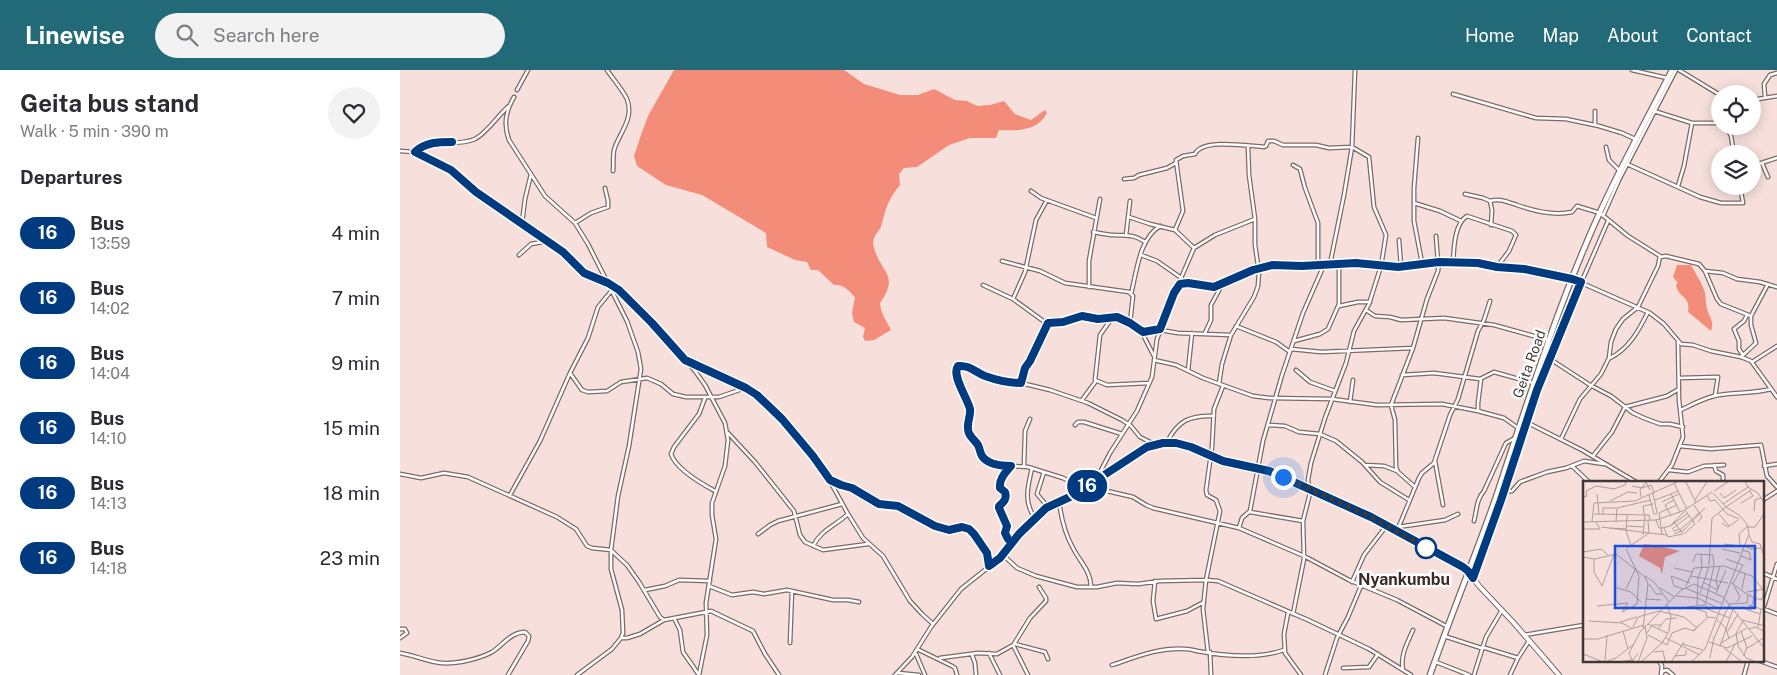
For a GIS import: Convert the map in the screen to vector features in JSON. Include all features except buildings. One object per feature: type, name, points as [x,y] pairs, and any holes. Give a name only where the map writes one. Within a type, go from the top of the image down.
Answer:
[{"type":"highway","name":"Geita Road","points":[[1430,675],[1495,498],[1533,383],[1572,279],[1620,171],[1672,70]]},
{"type":"main road","points":[[1468,571],[1558,675]]},
{"type":"street","points":[[517,90],[528,70]]},
{"type":"street","points":[[607,70],[624,93],[629,110],[627,123],[614,148],[613,170]]},
{"type":"street","points":[[1330,264],[1352,145],[1355,70]]},
{"type":"street","points":[[1632,70],[1668,78]]},
{"type":"street","points":[[1601,214],[1654,111],[1678,70],[1711,90]]},
{"type":"street","points":[[1768,72],[1769,76]]},
{"type":"street","points":[[1765,97],[1764,85],[1769,76],[1777,73]]},
{"type":"street","points":[[1453,94],[1536,118],[1557,118],[1595,125],[1636,139]]},
{"type":"street","points":[[1761,98],[1777,96]]},
{"type":"street","points":[[415,152],[428,144],[463,142],[475,139],[509,105],[514,97]]},
{"type":"street","points":[[509,105],[506,117],[506,133],[509,140],[545,196],[575,224],[612,290],[633,335],[641,365],[641,378],[618,496],[611,550],[611,570],[622,617],[621,638],[612,649],[577,675]]},
{"type":"street","points":[[1595,111],[1595,125]]},
{"type":"street","points":[[1654,111],[1692,123],[1711,123]]},
{"type":"street","points":[[1678,186],[1684,166],[1692,123]]},
{"type":"street","points":[[1418,138],[1414,203],[1415,227],[1422,264]]},
{"type":"street","points":[[1124,179],[1134,178],[1167,168],[1176,163],[1177,159],[1195,154],[1197,150],[1205,146],[1265,146],[1268,141],[1272,140],[1283,145],[1316,145],[1329,148],[1352,145],[1369,157],[1374,207],[1386,236],[1381,266],[1370,302],[1354,331],[1311,465],[1308,480],[1310,496],[1303,521],[1304,556],[1293,614]]},
{"type":"street","points":[[1211,675],[1203,616],[1206,580],[1219,516],[1218,504],[1215,498],[1207,495],[1206,492],[1215,406],[1221,385],[1223,358],[1231,335],[1256,293],[1258,286],[1255,219],[1249,175],[1248,146]]},
{"type":"street","points":[[1606,147],[1609,160],[1620,171]]},
{"type":"street","points":[[400,151],[415,152],[451,170],[476,192],[549,241],[569,257],[584,273],[608,283],[625,296],[685,360],[700,378],[712,398],[725,424],[728,445],[726,459],[715,491],[712,512],[716,539],[705,611],[707,635],[699,675]]},
{"type":"street","points":[[1768,178],[1762,163],[1777,158]]},
{"type":"street","points":[[1175,230],[1183,211],[1176,163]]},
{"type":"street","points":[[1627,164],[1707,200],[1734,204],[1743,203],[1742,195]]},
{"type":"street","points":[[1293,165],[1300,169],[1305,188],[1317,218],[1318,265]]},
{"type":"street","points":[[522,223],[531,174]]},
{"type":"street","points":[[575,224],[591,213],[608,207],[605,188]]},
{"type":"street","points":[[1031,191],[1047,200],[1096,218]]},
{"type":"street","points":[[1465,194],[1490,201],[1506,201],[1527,208],[1555,213],[1572,212],[1577,206],[1601,214],[1628,236],[1657,253],[1660,257]]},
{"type":"street","points":[[1089,288],[1089,262],[1100,199]]},
{"type":"street","points":[[1013,299],[1022,281],[1036,220],[1047,200]]},
{"type":"street","points":[[1126,235],[1130,201]]},
{"type":"street","points":[[1490,201],[1492,210],[1491,225]]},
{"type":"street","points":[[1414,203],[1440,210],[1461,221]]},
{"type":"street","points":[[1454,262],[1457,234],[1461,221],[1467,216],[1512,231],[1516,236],[1509,251],[1497,267]]},
{"type":"street","points":[[1129,217],[1175,230],[1194,248]]},
{"type":"street","points":[[1096,480],[1103,465],[1137,411],[1153,374],[1154,358],[1160,330],[1194,248],[1215,235],[1255,219]]},
{"type":"street","points":[[1473,578],[1504,492],[1537,390],[1608,221]]},
{"type":"street","points":[[1130,323],[1133,296],[1131,294],[1145,242],[1153,231],[1160,226]]},
{"type":"street","points":[[1093,232],[1113,236],[1137,236],[1145,242]]},
{"type":"street","points":[[1398,472],[1395,420],[1391,405],[1413,348],[1427,298],[1438,271],[1436,236]]},
{"type":"street","points":[[1399,240],[1401,267]]},
{"type":"street","points":[[519,256],[531,244],[549,241]]},
{"type":"street","points":[[1141,255],[1157,262],[1188,283],[1209,287],[1222,284],[1258,268],[1278,265],[1339,264],[1401,267],[1438,262],[1478,263],[1497,267],[1524,269],[1572,279],[1648,312],[1664,324],[1681,344],[1742,356],[1752,362],[1777,397]]},
{"type":"street","points":[[1660,257],[1666,256],[1699,264],[1705,271],[1714,296],[1721,304],[1751,316]]},
{"type":"street","points":[[1562,439],[1580,399],[1601,374],[1609,358],[1611,342],[1616,329],[1622,319],[1638,307],[1658,266],[1660,257]]},
{"type":"street","points":[[1002,261],[1040,271],[1065,283],[1131,294]]},
{"type":"street","points":[[1239,528],[1242,518],[1250,512],[1267,425],[1277,398],[1279,384],[1304,313],[1324,264]]},
{"type":"street","points":[[1294,341],[1326,331],[1339,306],[1339,264]]},
{"type":"street","points":[[1705,271],[1723,273],[1741,280],[1777,287]]},
{"type":"street","points":[[1178,286],[1188,283]]},
{"type":"street","points":[[1205,333],[1210,320],[1211,305],[1222,284]]},
{"type":"street","points":[[1742,356],[1756,343],[1751,325],[1751,316],[1768,284]]},
{"type":"street","points":[[982,285],[1013,299],[1048,323],[1063,322],[1082,316],[1098,319],[1117,317],[1130,323],[1141,332],[1154,358],[1247,394],[1277,398],[1391,405],[1435,404],[1478,411],[1504,418],[1518,428]]},
{"type":"street","points":[[510,495],[537,447],[570,372],[588,338],[598,307],[612,290]]},
{"type":"street","points":[[1397,531],[1421,475],[1435,461],[1450,415],[1455,407],[1478,331],[1490,301]]},
{"type":"street","points":[[1339,306],[1358,302],[1370,302]]},
{"type":"street","points":[[1366,310],[1374,316],[1402,320],[1444,318],[1502,326],[1550,340]]},
{"type":"street","points":[[1609,358],[1619,352],[1632,339],[1648,312]]},
{"type":"street","points":[[1742,356],[1739,349],[1739,340],[1734,329],[1745,320],[1747,314]]},
{"type":"street","points":[[1082,401],[1096,381],[1095,374],[1100,352],[1100,335],[1113,317]]},
{"type":"street","points":[[1021,383],[1025,368],[1048,323]]},
{"type":"street","points":[[1236,326],[1276,342],[1291,351],[1321,352],[1413,348]]},
{"type":"street","points":[[1141,332],[1160,330],[1231,335]]},
{"type":"street","points":[[1188,371],[1192,333]]},
{"type":"street","points":[[1661,481],[1669,470],[1683,437],[1680,410],[1678,341]]},
{"type":"street","points":[[1752,362],[1777,346]]},
{"type":"street","points":[[1550,359],[1611,396],[1633,413],[1655,423],[1683,427]]},
{"type":"street","points":[[685,360],[746,388],[757,395],[782,419],[830,480],[848,514],[868,544],[883,556],[910,601],[934,624]]},
{"type":"street","points":[[1084,488],[1068,480],[1032,468],[996,465],[985,460],[970,436],[968,424],[970,409],[957,380],[956,367],[959,365],[966,366],[985,376],[1050,390],[1082,401],[1128,424],[1140,437],[1154,444]]},
{"type":"street","points":[[1296,370],[1310,382],[1335,391]]},
{"type":"street","points":[[570,372],[582,390],[588,392],[607,391],[621,382],[641,378],[651,379],[676,395],[705,398],[712,398],[746,388]]},
{"type":"street","points":[[1402,375],[1434,373],[1481,379],[1494,372],[1533,383]]},
{"type":"street","points":[[1679,378],[1718,377],[1715,396]]},
{"type":"street","points":[[1478,411],[1481,379]]},
{"type":"street","points":[[1350,402],[1353,380]]},
{"type":"street","points":[[1096,381],[1107,385],[1148,383]]},
{"type":"street","points":[[1593,456],[1607,440],[1625,407],[1670,395],[1679,389]]},
{"type":"street","points":[[1680,410],[1715,396],[1749,394],[1771,389]]},
{"type":"street","points":[[705,398],[699,414],[674,447],[672,454],[674,462],[678,466],[699,482],[715,491]]},
{"type":"street","points":[[1167,443],[1176,428],[1186,420],[1199,416],[1214,416]]},
{"type":"street","points":[[1024,466],[1024,431],[1030,419]]},
{"type":"street","points":[[1521,419],[1562,439],[1634,481]]},
{"type":"street","points":[[1075,425],[1078,422],[1084,422],[1122,434]]},
{"type":"street","points":[[1267,425],[1285,426],[1301,433],[1320,434],[1336,441],[1365,465],[1380,482],[1409,500]]},
{"type":"street","points":[[727,432],[794,511],[801,537],[813,547],[823,550],[868,544]]},
{"type":"street","points":[[1474,521],[1479,496],[1484,491],[1501,451],[1507,442],[1515,438]]},
{"type":"street","points":[[896,674],[909,661],[934,624],[964,586],[1003,555],[1035,518],[1048,507],[1084,488],[1154,444],[1184,445],[1211,456],[1258,468],[1283,477],[1387,525],[1468,571]]},
{"type":"street","points":[[1680,446],[1711,449],[1762,445],[1764,466],[1769,480],[1777,487]]},
{"type":"street","points":[[1435,461],[1443,506]]},
{"type":"street","points":[[1504,492],[1512,491],[1520,482],[1543,473],[1584,461],[1606,464]]},
{"type":"street","points":[[1669,470],[1688,472],[1703,466],[1724,464]]},
{"type":"street","points":[[1764,466],[1777,464]]},
{"type":"street","points":[[1365,465],[1384,466],[1398,472],[1415,487]]},
{"type":"street","points":[[1714,465],[1716,471],[1723,475],[1723,481]]},
{"type":"street","points":[[1011,466],[1000,483],[1000,488],[1005,492],[1006,496],[1005,501],[999,506],[1007,526],[1005,533],[1011,544]]},
{"type":"street","points":[[1572,466],[1588,481]]},
{"type":"street","points":[[1032,468],[1027,497],[1029,508],[1035,518]]},
{"type":"street","points":[[1044,472],[1037,494],[1048,507]]},
{"type":"street","points":[[400,474],[421,478],[444,473],[473,478],[551,514],[579,532],[587,546],[611,550],[627,565],[645,590],[660,617],[664,620]]},
{"type":"street","points":[[830,480],[852,488],[879,504],[898,506],[935,526],[949,530],[962,527],[969,529],[987,553],[989,566]]},
{"type":"street","points":[[1090,484],[1107,491],[1133,497],[1153,508],[1239,528],[1304,556],[1352,582],[1397,600],[1448,627]]},
{"type":"street","points":[[1764,499],[1777,491]]},
{"type":"street","points":[[1059,501],[1066,532],[1072,547],[1087,569],[1091,587]]},
{"type":"street","points":[[758,534],[774,523],[842,504]]},
{"type":"street","points":[[1250,512],[1303,521]]},
{"type":"street","points":[[813,547],[821,533],[833,527],[848,514]]},
{"type":"street","points":[[1398,527],[1449,520],[1458,514]]},
{"type":"street","points":[[1352,582],[1364,556],[1387,525]]},
{"type":"street","points":[[1003,555],[1012,566],[1036,576],[1072,586],[1091,587],[1117,583],[1138,584],[1155,581],[1206,580],[1224,583],[1378,654],[1411,675]]},
{"type":"street","points":[[1764,606],[1775,578],[1777,564]]},
{"type":"street","points":[[645,590],[664,586],[679,580],[710,581]]},
{"type":"street","points":[[1155,581],[1154,601],[1156,619],[1186,610],[1204,602]]},
{"type":"street","points":[[709,586],[735,595],[753,592],[764,594],[782,590],[833,600],[859,602]]},
{"type":"street","points":[[1325,675],[1338,635],[1361,586]]},
{"type":"street","points":[[940,658],[1000,653],[1013,644],[1030,618],[1046,601],[1039,587]]},
{"type":"street","points":[[790,643],[792,591]]},
{"type":"street","points":[[1764,609],[1777,614]]},
{"type":"street","points":[[1474,675],[1482,647],[1490,629],[1502,610]]},
{"type":"street","points":[[621,638],[640,634],[664,620],[705,611],[713,612],[722,618],[752,630],[779,675]]},
{"type":"street","points":[[1288,612],[1284,634],[1284,650],[1301,675]]},
{"type":"street","points":[[674,618],[680,630],[683,652],[699,675]]},
{"type":"street","points":[[1524,635],[1583,625]]},
{"type":"street","points":[[400,629],[406,629],[407,633],[400,638]]},
{"type":"street","points":[[1403,670],[1404,651],[1413,630]]},
{"type":"street","points":[[400,654],[442,663],[462,661],[492,651],[512,636],[525,632],[529,636],[528,641],[508,675]]},
{"type":"street","points":[[1444,636],[1518,658]]},
{"type":"street","points":[[1510,675],[1529,641]]},
{"type":"street","points":[[1013,644],[1045,652],[1048,659]]},
{"type":"street","points":[[1013,644],[1028,675]]},
{"type":"street","points":[[917,648],[940,658],[955,668],[957,675]]},
{"type":"street","points":[[1112,665],[1156,651],[1187,648],[1244,655],[1274,653],[1284,650]]},
{"type":"street","points":[[915,652],[925,675]]},
{"type":"street","points":[[989,653],[1000,675]]},
{"type":"street","points":[[972,654],[976,675]]},
{"type":"street","points":[[1343,668],[1369,667],[1378,654]]},
{"type":"street","points":[[1435,662],[1469,675]]},
{"type":"street","points":[[1660,662],[1662,666],[1660,675]]},
{"type":"street","points":[[1744,675],[1748,662]]},
{"type":"street","points":[[1763,662],[1777,667]]},
{"type":"street","points":[[1660,675],[1667,670],[1673,675]]},
{"type":"street","points":[[896,674],[919,675]]},
{"type":"shaded area","points":[[674,70],[844,70],[864,84],[900,95],[918,95],[934,89],[955,100],[967,101],[977,106],[1004,101],[1015,114],[1031,120],[1045,110],[1047,113],[1033,127],[999,130],[996,138],[970,138],[949,145],[917,167],[904,168],[899,174],[900,185],[888,203],[881,227],[873,241],[877,256],[889,280],[886,294],[880,303],[891,330],[874,340],[865,341],[863,337],[865,328],[854,322],[852,313],[855,297],[846,288],[834,285],[818,270],[811,270],[807,262],[795,260],[767,247],[766,233],[702,195],[666,185],[637,166],[634,156],[648,116]]},
{"type":"shaded area","points":[[1677,265],[1691,265],[1701,282],[1705,293],[1707,310],[1712,321],[1711,331],[1688,312],[1688,302],[1677,289],[1676,284],[1678,283],[1673,277]]},
{"type":"bus line","name":"16","points":[[452,142],[428,144],[415,152],[451,170],[495,206],[549,241],[569,257],[584,273],[619,290],[685,360],[757,395],[782,419],[830,480],[852,488],[879,504],[898,506],[928,524],[949,530],[962,527],[969,529],[987,553],[989,566],[1000,558],[1019,534],[1048,507],[1072,496],[1147,447],[1171,442],[1191,447],[1223,461],[1258,468],[1283,477],[1387,525],[1411,540],[1463,567],[1473,578],[1537,390],[1581,282],[1524,269],[1469,262],[1439,262],[1398,267],[1356,263],[1302,266],[1284,264],[1262,267],[1214,287],[1188,283],[1180,284],[1177,286],[1160,329],[1150,332],[1141,332],[1130,323],[1117,317],[1098,319],[1082,316],[1063,322],[1048,323],[1025,368],[1021,383],[1012,383],[985,376],[966,366],[956,367],[957,380],[966,396],[970,409],[968,424],[970,436],[985,460],[996,465],[1011,466],[1001,479],[999,486],[1006,496],[1005,501],[999,508],[1007,526],[1005,535],[1008,539]]},
{"type":"district","name":"Nyankumbu","points":[[1404,579]]},
{"type":"route","points":[[1283,477],[1371,517],[1432,551],[1426,548]]}]
